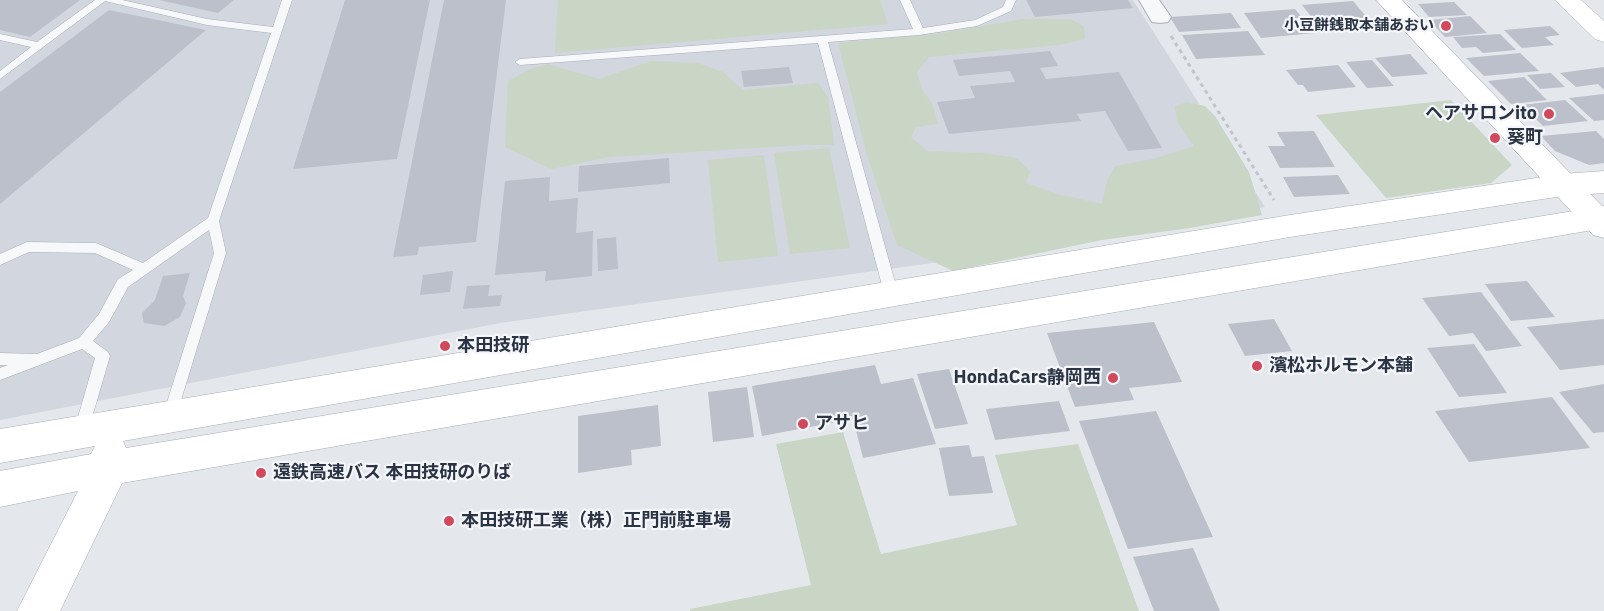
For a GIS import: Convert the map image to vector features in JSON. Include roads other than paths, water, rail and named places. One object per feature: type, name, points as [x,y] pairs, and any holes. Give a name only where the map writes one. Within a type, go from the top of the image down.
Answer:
[{"type":"main road","points":[[1388,0],[1563,185],[1601,220]]},
{"type":"main road","points":[[1567,0],[1604,34]]},
{"type":"main road","points":[[0,446],[1290,226],[1563,185],[1604,182]]},
{"type":"main road","points":[[0,489],[110,468],[1601,220]]},
{"type":"main road","points":[[38,611],[110,468],[96,429]]},
{"type":"lane","points":[[0,76],[101,0]]},
{"type":"lane","points":[[109,0],[207,22],[277,31]]},
{"type":"lane","points":[[170,416],[220,253],[213,221],[287,0]]},
{"type":"lane","points":[[904,0],[920,32]]},
{"type":"lane","points":[[520,63],[920,32],[977,22],[1007,9],[1011,0]]},
{"type":"lane","points":[[0,37],[39,46]]},
{"type":"lane","points":[[822,39],[891,293]]},
{"type":"lane","points":[[0,375],[84,342],[104,318],[123,283],[213,221]]},
{"type":"lane","points":[[0,260],[27,247],[96,248],[144,268]]},
{"type":"lane","points":[[84,342],[103,356],[96,429]]},
{"type":"lane","points":[[0,358],[44,357]]},
{"type":"place","name":"小豆餅銭取本舗あおい","points":[[1446,26]]},
{"type":"place","name":"ヘアサロンito","points":[[1549,114]]},
{"type":"place","name":"葵町","points":[[1495,138]]},
{"type":"place","name":"本田技研","points":[[445,346]]},
{"type":"place","name":"濱松ホルモン本舗","points":[[1257,366]]},
{"type":"place","name":"HondaCars静岡西","points":[[1113,378]]},
{"type":"place","name":"アサヒ","points":[[803,424]]},
{"type":"place","name":"遠鉄高速バス 本田技研のりば","points":[[261,473]]},
{"type":"place","name":"本田技研工業（株）正門前駐車場","points":[[449,521]]}]
